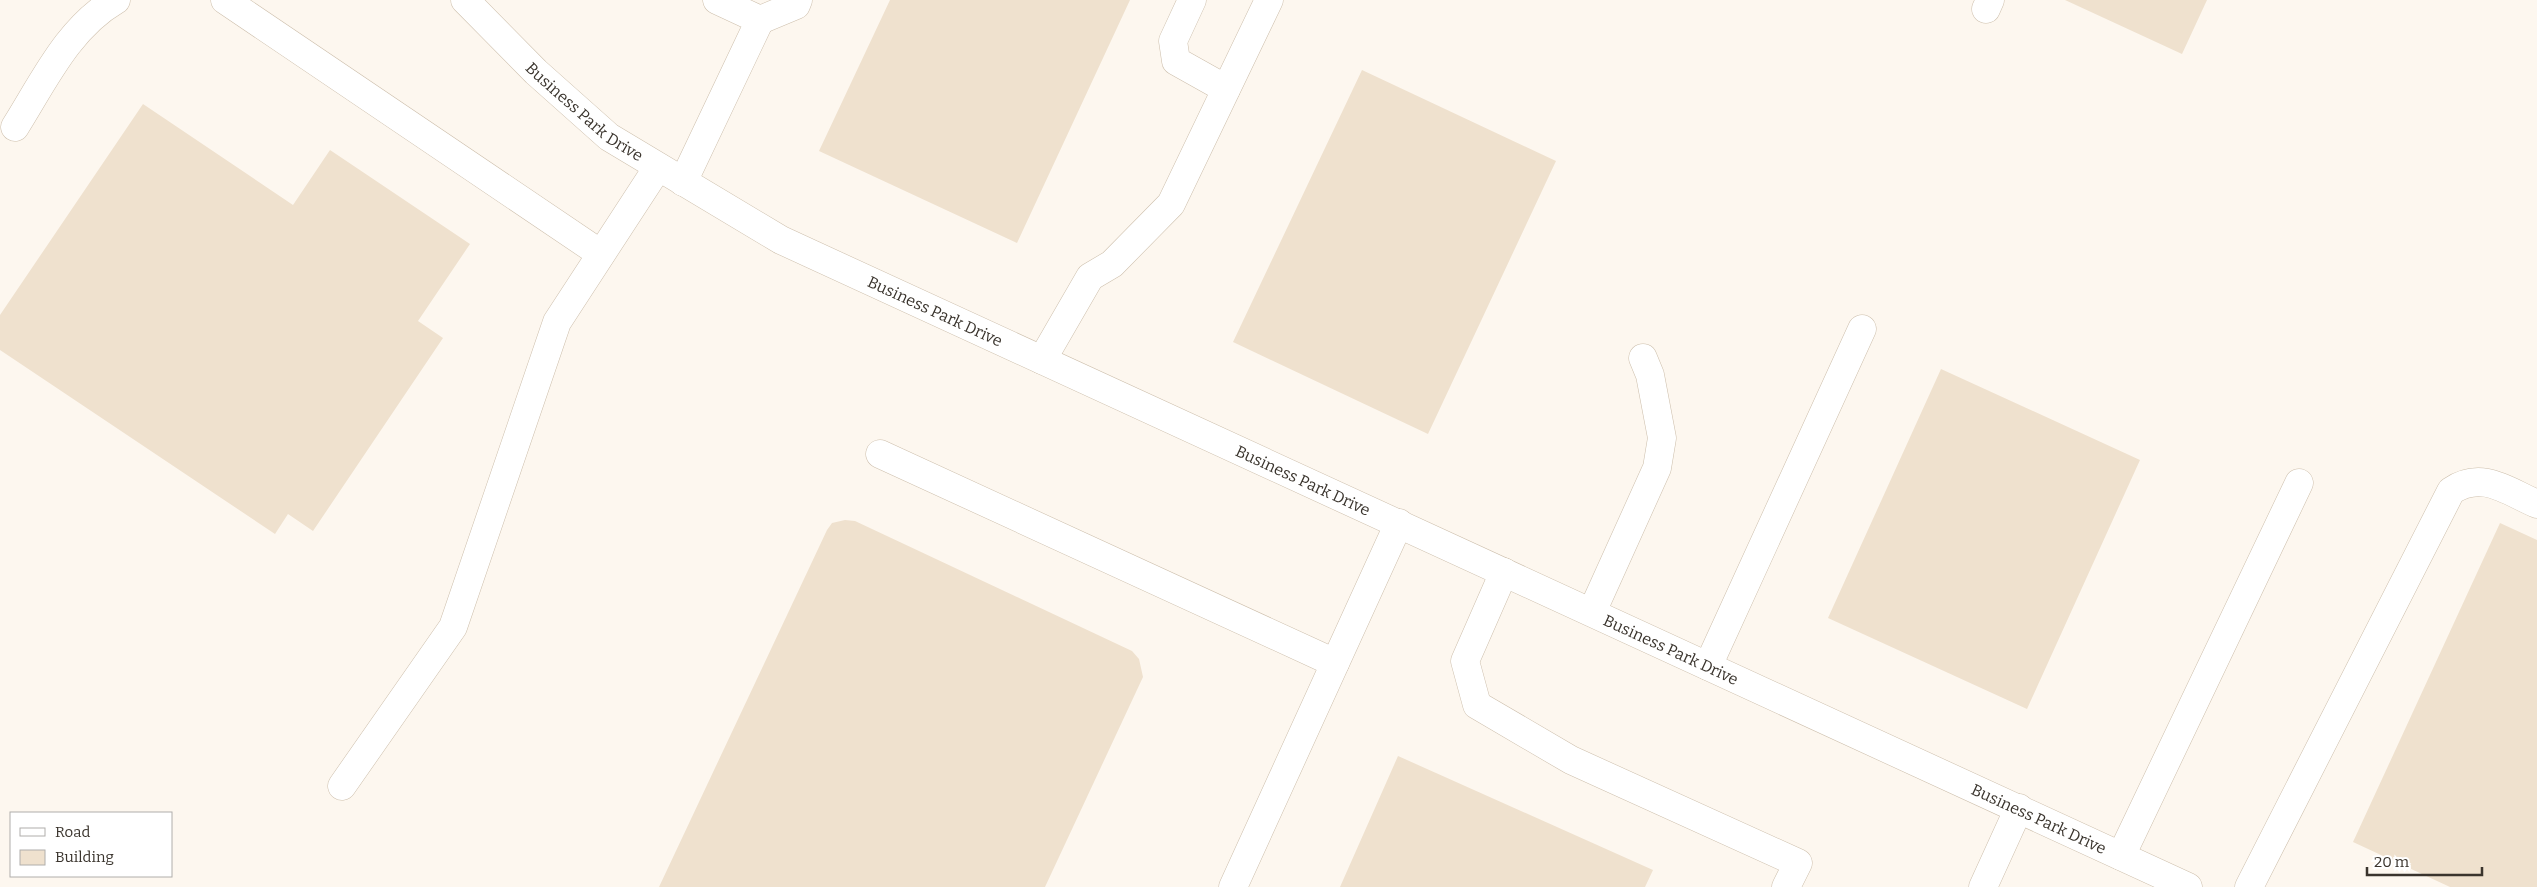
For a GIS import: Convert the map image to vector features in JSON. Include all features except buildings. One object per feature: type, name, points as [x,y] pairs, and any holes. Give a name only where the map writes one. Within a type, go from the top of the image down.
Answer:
[{"type":"street","points":[[15,127],[74,35],[93,15],[116,0]]},
{"type":"street","points":[[226,0],[602,254]]},
{"type":"street","name":"Business Park Drive","points":[[465,0],[536,72],[609,138],[781,240],[2188,887]]},
{"type":"street","points":[[717,0],[760,20]]},
{"type":"street","points":[[683,182],[760,20],[796,5],[798,0]]},
{"type":"street","points":[[1192,0],[1173,41],[1176,61],[1226,89]]},
{"type":"street","points":[[1042,360],[1090,277],[1112,264],[1171,204],[1269,0]]},
{"type":"street","points":[[342,786],[453,627],[557,322],[658,167]]},
{"type":"street","points":[[1708,666],[1862,329]]},
{"type":"street","points":[[1592,612],[1658,468],[1662,438],[1650,375],[1643,358]]},
{"type":"street","points":[[880,454],[1335,663]]},
{"type":"street","points":[[2249,887],[2451,491],[2461,484],[2479,480],[2537,504]]},
{"type":"street","points":[[2122,856],[2299,483]]},
{"type":"street","points":[[1233,887],[1399,523]]},
{"type":"street","points":[[1504,572],[1466,661],[1477,706],[1571,760],[1798,863],[1786,887]]},
{"type":"street","points":[[1983,887],[2019,808]]}]
